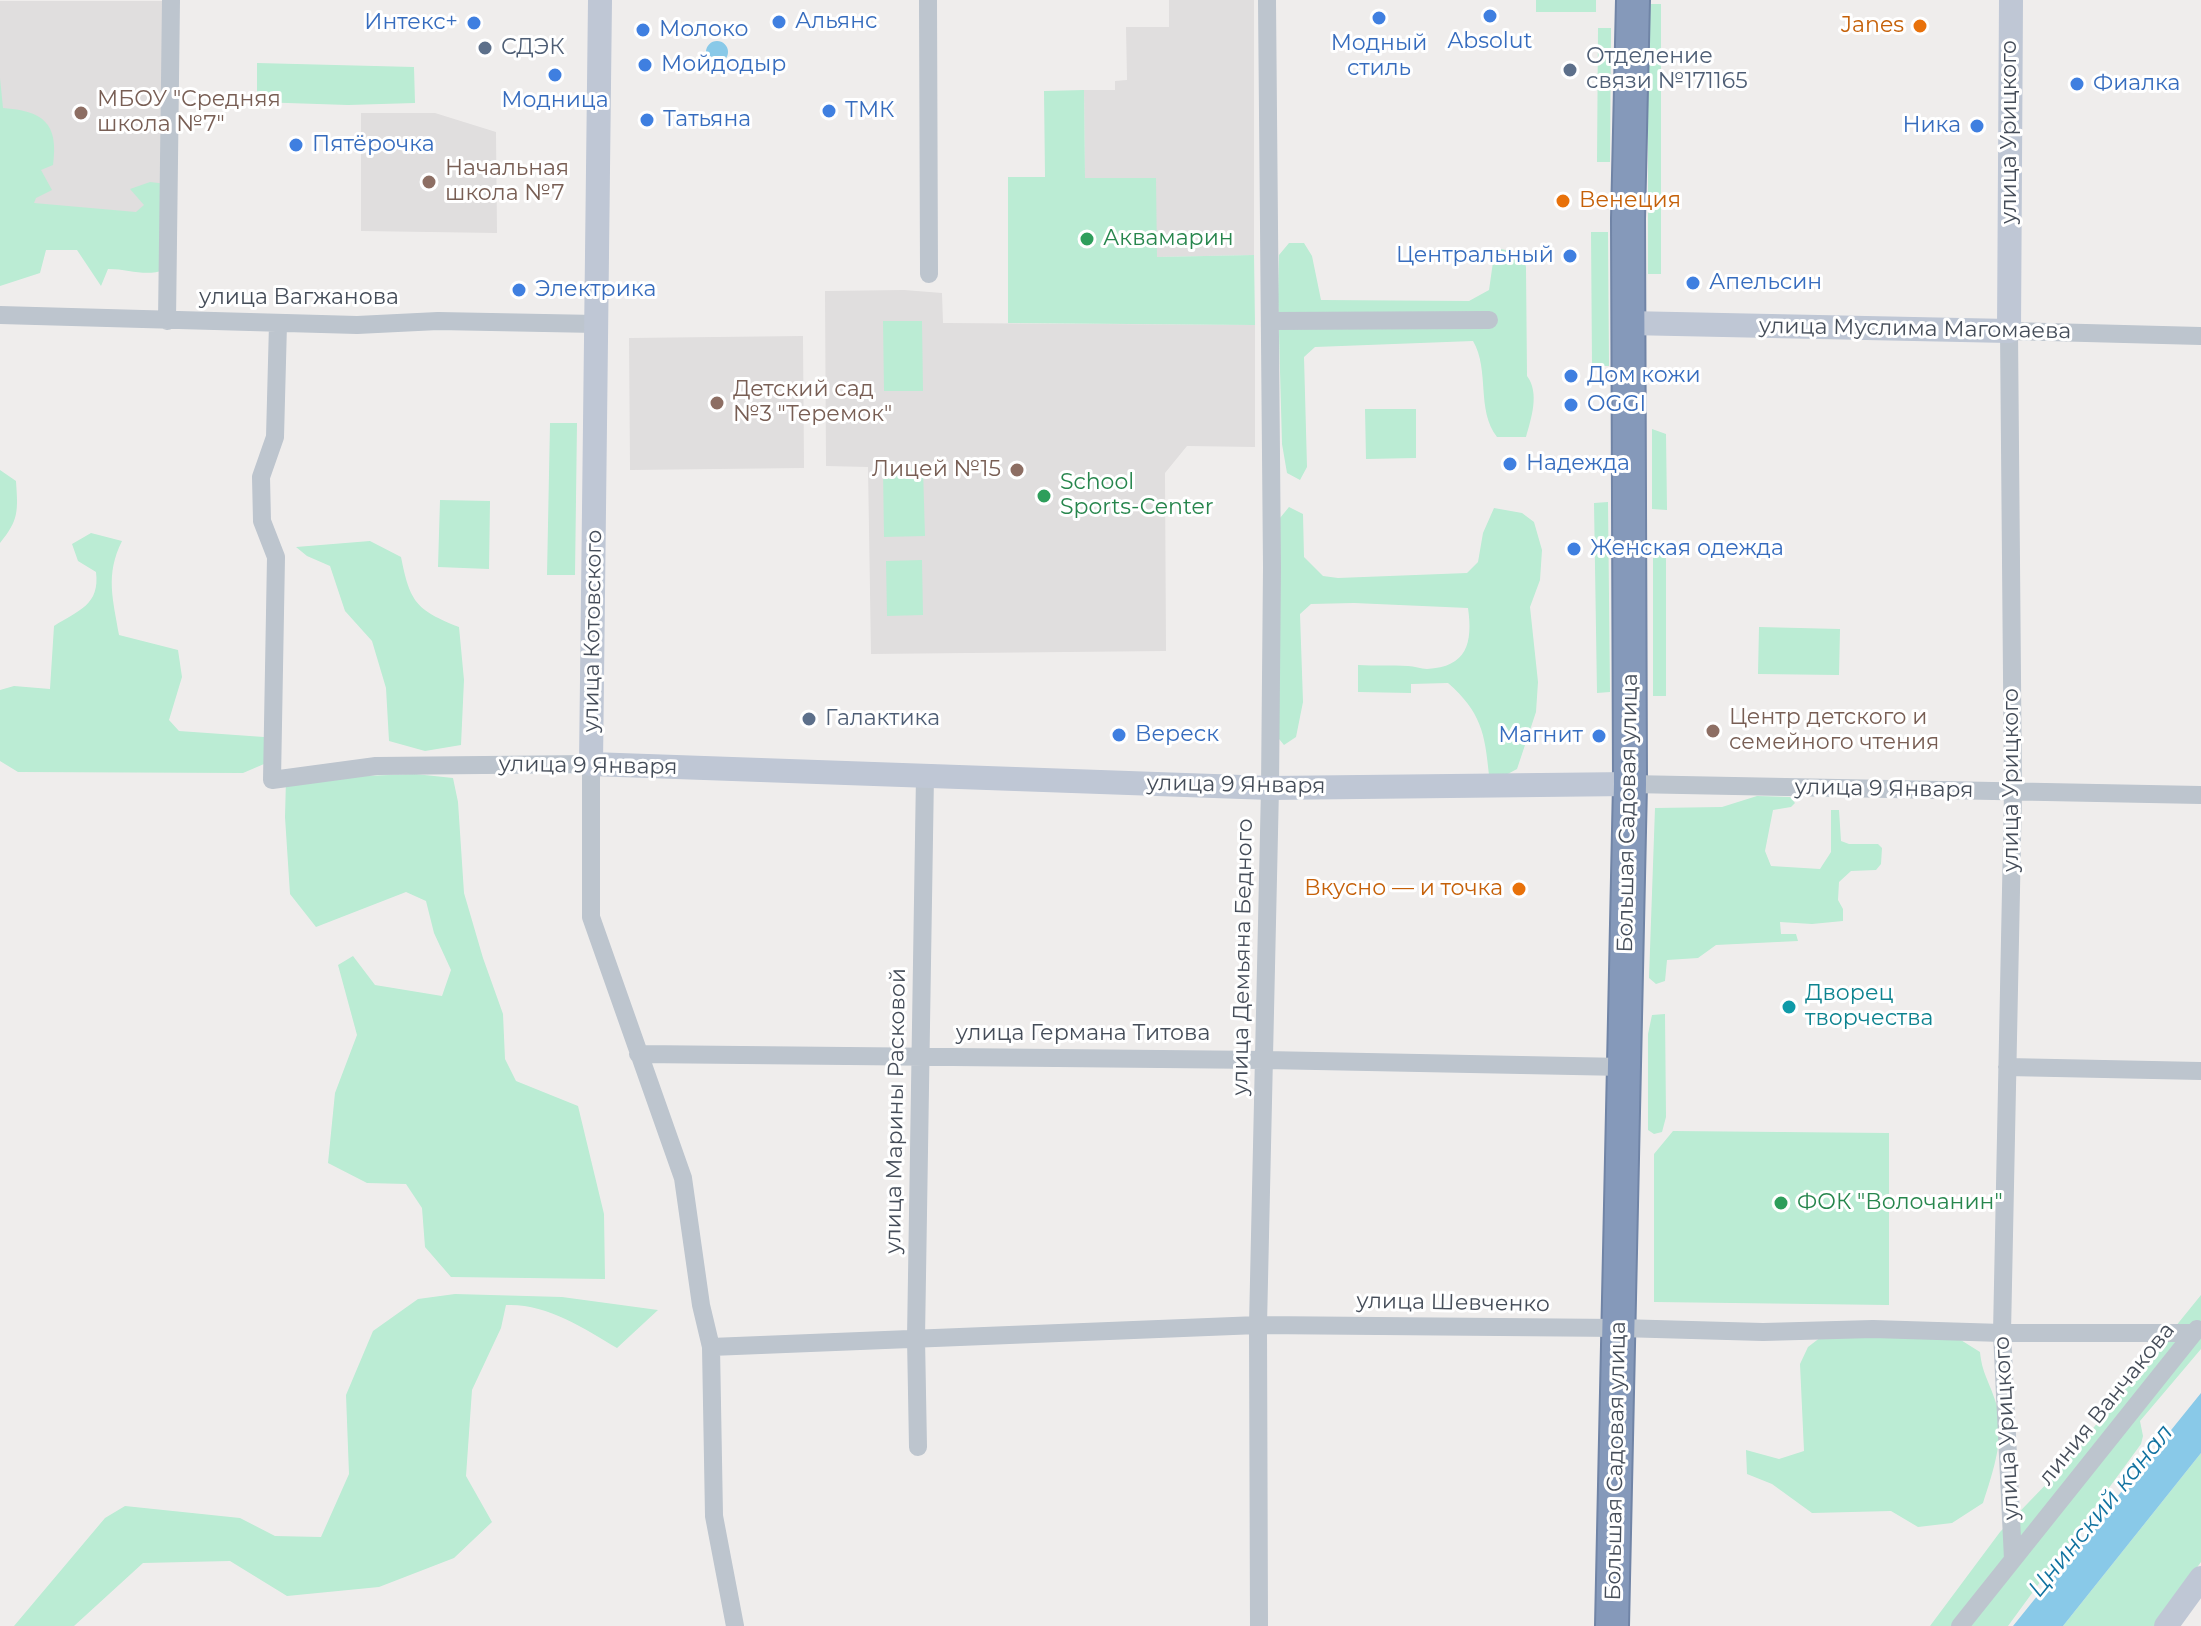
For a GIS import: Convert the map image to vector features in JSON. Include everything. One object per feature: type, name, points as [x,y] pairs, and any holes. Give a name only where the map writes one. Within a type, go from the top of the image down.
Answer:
[{"type":"highway","name":"Большая Садовая улица","points":[[1612,1626],[1630,784],[1628,323],[1633,0]]},
{"type":"street","points":[[167,321],[171,0]]},
{"type":"street","name":"улица Котовского","points":[[600,0],[591,917],[683,1178],[701,1305],[711,1347],[714,1516],[735,1626]]},
{"type":"street","points":[[928,0],[929,274]]},
{"type":"street","name":"улица Демьяна Бедного","points":[[1259,1626],[1258,1325],[1270,788],[1271,321],[1267,0]]},
{"type":"street","name":"улица Урицкого","points":[[2011,0],[2009,331],[2013,792],[2002,1333],[2013,1559]]},
{"type":"street","name":"улица Вагжанова","points":[[0,315],[278,324],[357,325],[438,321],[597,324]]},
{"type":"street","points":[[1271,321],[1489,320]]},
{"type":"street","name":"улица Муслима Магомаева","points":[[1628,323],[2201,336]]},
{"type":"street","name":"улица 9 Января","points":[[278,324],[275,437],[261,477],[262,521],[276,557],[272,780],[376,766],[591,764],[1270,788],[1630,784],[2201,795]]},
{"type":"street","name":"улица Марины Расковой","points":[[918,1447],[916,1338],[925,775]]},
{"type":"street","name":"улица Германа Титова","points":[[638,1054],[1624,1067]]},
{"type":"street","points":[[2007,1067],[2201,1071]]},
{"type":"street","name":"улица Шевченко","points":[[711,1347],[1258,1325],[1763,1332],[1873,1329],[2002,1333],[2198,1329]]},
{"type":"street","name":"линия Ванчакова","points":[[1960,1626],[2198,1329]]},
{"type":"street","points":[[2166,1626],[2201,1578]]},
{"type":"shaded area","points":[[1169,0],[1254,0],[1254,255],[1157,257],[1085,179],[1084,90],[1115,90],[1115,81],[1127,80],[1126,27],[1169,27]]},
{"type":"shaded area","name":"МБОУ \"Средняя школа №7\"","points":[[0,1],[163,1],[160,227],[0,226]]},
{"type":"shaded area","name":"Начальная школа №7","points":[[361,113],[435,113],[496,132],[497,233],[361,231]]},
{"type":"shaded area","name":"Лицей №15","points":[[825,291],[942,293],[943,323],[1255,325],[1255,447],[1187,446],[1165,473],[1166,651],[871,654],[868,467],[826,466]]},
{"type":"shaded area","name":"Детский сад №3 \"Теремок\"","points":[[803,336],[804,468],[630,470],[629,338]]},
{"type":"green space","points":[[1536,0],[1596,0],[1596,12],[1536,12]]},
{"type":"green space","points":[[1648,4],[1661,4],[1661,274],[1648,274]]},
{"type":"green space","points":[[1598,28],[1611,28],[1610,162],[1597,162]]},
{"type":"green space","points":[[257,63],[414,67],[415,103],[348,105],[257,102]]},
{"type":"green space","points":[[0,78],[3,108],[38,116],[50,129],[53,139],[53,165],[41,170],[52,190],[36,198],[34,203],[136,212],[144,205],[130,189],[150,182],[167,184],[165,270],[144,273],[108,269],[101,286],[77,250],[46,250],[40,273],[0,286]]},
{"type":"green space","points":[[1084,90],[1085,178],[1156,178],[1157,257],[1254,255],[1255,325],[1008,323],[1008,177],[1045,177],[1044,91]]},
{"type":"green space","points":[[1591,232],[1608,232],[1609,366],[1592,366]]},
{"type":"green space","points":[[1289,243],[1304,243],[1312,256],[1321,300],[1469,301],[1489,290],[1495,248],[1522,253],[1526,267],[1527,376],[1534,398],[1526,437],[1497,437],[1487,415],[1481,364],[1473,341],[1315,347],[1304,357],[1307,467],[1300,480],[1287,473],[1282,444],[1278,298],[1279,255]]},
{"type":"green space","points":[[883,321],[922,321],[923,391],[884,391]]},
{"type":"green space","points":[[1365,409],[1416,409],[1416,458],[1366,459]]},
{"type":"green space","points":[[550,423],[577,423],[575,575],[547,575]]},
{"type":"green space","points":[[1652,429],[1666,434],[1667,510],[1652,509]]},
{"type":"green space","points":[[923,469],[925,536],[884,537],[883,470]]},
{"type":"green space","points":[[0,470],[16,481],[17,500],[14,521],[0,543]]},
{"type":"green space","points":[[440,500],[490,501],[489,569],[438,567]]},
{"type":"green space","points":[[1608,502],[1610,692],[1597,693],[1594,503]]},
{"type":"green space","points":[[1289,507],[1303,514],[1304,557],[1323,576],[1338,578],[1467,573],[1478,562],[1483,533],[1494,508],[1522,513],[1534,522],[1542,550],[1540,580],[1530,607],[1538,682],[1536,712],[1517,769],[1504,776],[1489,775],[1486,747],[1479,724],[1468,704],[1448,683],[1411,684],[1411,693],[1358,692],[1358,665],[1427,669],[1451,664],[1459,658],[1468,642],[1468,608],[1311,604],[1300,614],[1303,702],[1296,737],[1284,745],[1275,734],[1280,518]]},
{"type":"green space","points":[[91,533],[122,541],[112,576],[119,635],[178,650],[182,677],[169,720],[179,731],[264,737],[269,746],[264,764],[243,773],[18,772],[0,761],[0,690],[14,686],[50,689],[54,626],[79,611],[95,592],[96,572],[78,561],[72,544]]},
{"type":"green space","points":[[370,541],[401,557],[408,585],[424,609],[459,627],[464,680],[461,745],[425,751],[389,741],[386,688],[372,641],[345,611],[330,566],[307,556],[296,547]]},
{"type":"green space","points":[[1653,544],[1666,545],[1666,696],[1653,696]]},
{"type":"green space","points":[[922,560],[923,615],[887,616],[886,561]]},
{"type":"green space","points":[[1759,627],[1840,629],[1839,675],[1758,674]]},
{"type":"green space","points":[[415,774],[453,778],[458,802],[464,893],[503,1014],[505,1059],[516,1081],[578,1106],[604,1214],[605,1279],[451,1277],[425,1247],[422,1208],[406,1184],[367,1183],[328,1163],[335,1093],[357,1035],[338,965],[353,956],[375,985],[442,996],[451,970],[434,933],[426,901],[406,892],[316,927],[290,894],[286,779]]},
{"type":"green space","points":[[1757,796],[1790,797],[1795,803],[1791,807],[1773,810],[1765,851],[1771,866],[1820,869],[1831,852],[1831,810],[1839,810],[1841,841],[1878,844],[1882,848],[1881,864],[1876,870],[1851,871],[1839,882],[1838,900],[1843,909],[1843,921],[1812,924],[1780,922],[1781,934],[1796,934],[1798,941],[1716,945],[1698,958],[1667,960],[1665,981],[1656,984],[1649,978],[1655,808],[1722,807]]},
{"type":"green space","points":[[1665,1014],[1666,1117],[1662,1132],[1654,1134],[1648,1130],[1648,1034],[1652,1015]]},
{"type":"green space","points":[[1673,1131],[1889,1133],[1889,1305],[1654,1302],[1654,1154]]},
{"type":"green space","points":[[455,1294],[562,1297],[658,1310],[617,1348],[550,1312],[506,1305],[501,1328],[472,1390],[466,1476],[492,1522],[454,1558],[379,1587],[287,1596],[230,1561],[143,1563],[74,1626],[14,1626],[105,1518],[125,1506],[240,1518],[275,1536],[321,1537],[349,1474],[346,1395],[373,1331],[418,1299]]},
{"type":"green space","points":[[2201,1295],[2201,1349],[2140,1421],[2141,1444],[2008,1626],[1930,1626],[2000,1532],[2056,1474]]},
{"type":"green space","points":[[1821,1337],[1956,1337],[1980,1352],[2000,1425],[1997,1452],[1983,1503],[1952,1523],[1918,1527],[1891,1511],[1812,1513],[1772,1484],[1747,1474],[1746,1450],[1779,1459],[1804,1451],[1800,1364],[1808,1347]]},
{"type":"green space","points":[[2201,1453],[2201,1562],[2154,1626],[2063,1626]]},
{"type":"water","points":[[713,41],[721,41],[728,52],[721,63],[713,63],[706,56],[706,48]]},
{"type":"water","points":[[2201,1393],[2201,1453],[2063,1626],[2013,1626]]},
{"type":"place","name":"Absolut","points":[[1490,16]]},
{"type":"place","name":"Модный стиль","points":[[1379,18]]},
{"type":"place","name":"Альянс","points":[[779,22]]},
{"type":"place","name":"Интекс+","points":[[474,23]]},
{"type":"place","name":"Janes","points":[[1920,26]]},
{"type":"place","name":"Молоко","points":[[643,30]]},
{"type":"place","name":"СДЭК","points":[[485,48]]},
{"type":"place","name":"Мойдодыр","points":[[645,65]]},
{"type":"place","name":"Отделение связи №171165","points":[[1570,70]]},
{"type":"place","name":"Модница","points":[[555,75]]},
{"type":"place","name":"Фиалка","points":[[2077,84]]},
{"type":"place","name":"ТМК","points":[[829,111]]},
{"type":"place","name":"МБОУ \"Средняя школа №7\"","points":[[81,113]]},
{"type":"place","name":"Татьяна","points":[[647,120]]},
{"type":"place","name":"Ника","points":[[1977,126]]},
{"type":"place","name":"Пятёрочка","points":[[296,145]]},
{"type":"place","name":"Начальная школа №7","points":[[429,182]]},
{"type":"place","name":"Венеция","points":[[1563,201]]},
{"type":"place","name":"Аквамарин","points":[[1087,239]]},
{"type":"place","name":"Центральный","points":[[1570,256]]},
{"type":"place","name":"Апельсин","points":[[1693,283]]},
{"type":"place","name":"Электрика","points":[[519,290]]},
{"type":"place","name":"Дом кожи","points":[[1571,376]]},
{"type":"place","name":"Детский сад №3 \"Теремок\"","points":[[717,403]]},
{"type":"place","name":"OGGI","points":[[1571,405]]},
{"type":"place","name":"Надежда","points":[[1510,464]]},
{"type":"place","name":"Лицей №15","points":[[1017,470]]},
{"type":"place","name":"School Sports-Center","points":[[1044,496]]},
{"type":"place","name":"Женская одежда","points":[[1574,549]]},
{"type":"place","name":"Галактика","points":[[809,719]]},
{"type":"place","name":"Центр детского и семейного чтения","points":[[1713,731]]},
{"type":"place","name":"Вереск","points":[[1119,735]]},
{"type":"place","name":"Магнит","points":[[1599,736]]},
{"type":"place","name":"Вкусно — и точка","points":[[1519,889]]},
{"type":"place","name":"Дворец творчества","points":[[1789,1007]]},
{"type":"place","name":"ФОК \"Волочанин\"","points":[[1781,1203]]},
{"type":"water label","name":"Цнинский канал","points":[[2101,1511]]}]
